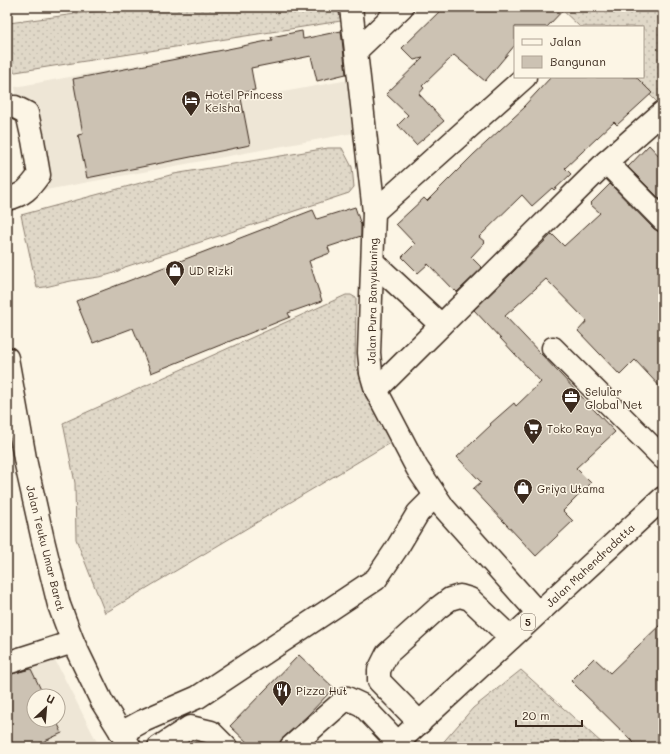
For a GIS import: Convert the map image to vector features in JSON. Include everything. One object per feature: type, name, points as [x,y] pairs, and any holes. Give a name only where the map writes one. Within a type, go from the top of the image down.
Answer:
[{"type":"main road","name":"Jalan Pura Banyukuning","points":[[351,7],[374,212],[369,353],[371,373],[376,390],[417,468],[435,496],[538,613]]},
{"type":"main road","points":[[356,51],[402,7]]},
{"type":"main road","points":[[374,212],[524,78]]},
{"type":"main road","points":[[7,107],[15,107],[27,113],[39,175],[30,188],[18,196],[7,199]]},
{"type":"main road","points":[[376,390],[606,162],[663,112]]},
{"type":"main road","points":[[606,162],[663,220]]},
{"type":"main road","points":[[372,262],[441,325]]},
{"type":"main road","points":[[553,348],[663,458]]},
{"type":"main road","name":"Jalan Teuku Umar Barat","points":[[7,358],[26,464],[59,606],[73,642],[102,702],[125,740]]},
{"type":"main road","points":[[125,740],[143,721],[198,697],[376,579],[398,548],[418,513],[435,496]]},
{"type":"main road","name":"Jalan Mahendradatta","points":[[395,745],[663,498]]},
{"type":"main road","points":[[420,723],[379,681],[378,670],[387,654],[438,608],[450,599],[460,596],[470,599],[511,638]]},
{"type":"main road","points":[[7,663],[73,642]]},
{"type":"main road","points":[[291,747],[347,698],[362,705],[395,745]]},
{"type":"main road","points":[[159,747],[190,727],[211,732],[226,747]]},
{"type":"shaded area","points":[[127,7],[337,7],[341,21],[9,73],[7,67],[7,28],[9,23]]},
{"type":"shaded area","points":[[559,7],[663,7],[663,98],[658,103],[633,78],[644,78],[644,26],[579,26]]},
{"type":"shaded area","name":"Hotel Princess Keisha","points":[[217,50],[228,102],[354,79],[364,131],[35,192],[15,87]]},
{"type":"shaded area","points":[[328,148],[342,148],[352,167],[354,187],[349,193],[125,267],[112,274],[37,288],[21,215],[174,174]]},
{"type":"shaded area","points":[[346,295],[351,295],[356,298],[355,366],[393,441],[105,613],[76,539],[75,483],[63,423]]},
{"type":"shaded area","points":[[51,652],[97,742],[88,747],[7,747],[7,669]]},
{"type":"shaded area","points":[[521,670],[605,747],[439,747],[473,708]]},
{"type":"building","points":[[444,7],[566,7],[548,26],[514,26],[514,46],[485,81],[454,55],[422,86],[424,88],[419,94],[444,121],[416,145],[398,125],[408,115],[386,94],[423,58],[414,60],[402,48]]},
{"type":"building","points":[[302,31],[303,39],[341,31],[346,74],[317,81],[311,56],[251,68],[255,90],[240,93],[250,145],[87,178],[78,135],[83,134],[73,79],[272,40],[271,37]]},
{"type":"building","points":[[550,78],[637,78],[652,93],[617,125],[614,122],[565,168],[571,174],[554,190],[552,188],[532,206],[522,195],[479,237],[485,242],[471,257],[482,268],[457,292],[455,290],[454,291],[428,264],[418,273],[402,257],[415,244],[396,224],[424,198],[427,201],[474,154],[525,107],[524,106]]},
{"type":"building","points":[[649,145],[663,160],[663,202],[628,167]]},
{"type":"building","points":[[610,184],[654,229],[659,232],[663,232],[663,390],[635,360],[620,375],[578,331],[587,321],[546,279],[505,316],[615,432],[576,468],[591,483],[563,511],[573,521],[536,556],[473,489],[481,482],[457,457],[491,425],[490,424],[514,403],[516,406],[541,382],[474,310],[552,234],[564,246],[600,213],[590,204]]},
{"type":"building","points":[[355,207],[361,225],[361,236],[328,247],[330,253],[309,261],[322,301],[288,313],[290,317],[151,373],[133,328],[93,343],[76,301],[313,210],[317,219]]},
{"type":"building","points":[[663,622],[663,747],[638,747],[571,681],[594,658],[610,673]]},
{"type":"building","name":"Pizza Hut","points":[[299,655],[334,688],[283,738],[277,747],[252,747],[230,726]]},
{"type":"building","points":[[31,669],[40,688],[26,688],[26,728],[60,728],[62,733],[32,747],[7,747],[7,675]]},
{"type":"place","name":"Hotel Princess Keisha","points":[[191,117]]},
{"type":"place","name":"UD Rizki","points":[[175,287]]},
{"type":"place","name":"Selular Global Net","points":[[571,414]]},
{"type":"place","name":"Toko Raya","points":[[533,445]]},
{"type":"place","name":"Griya Utama","points":[[523,505]]},
{"type":"place","name":"Pizza Hut","points":[[282,707]]}]
